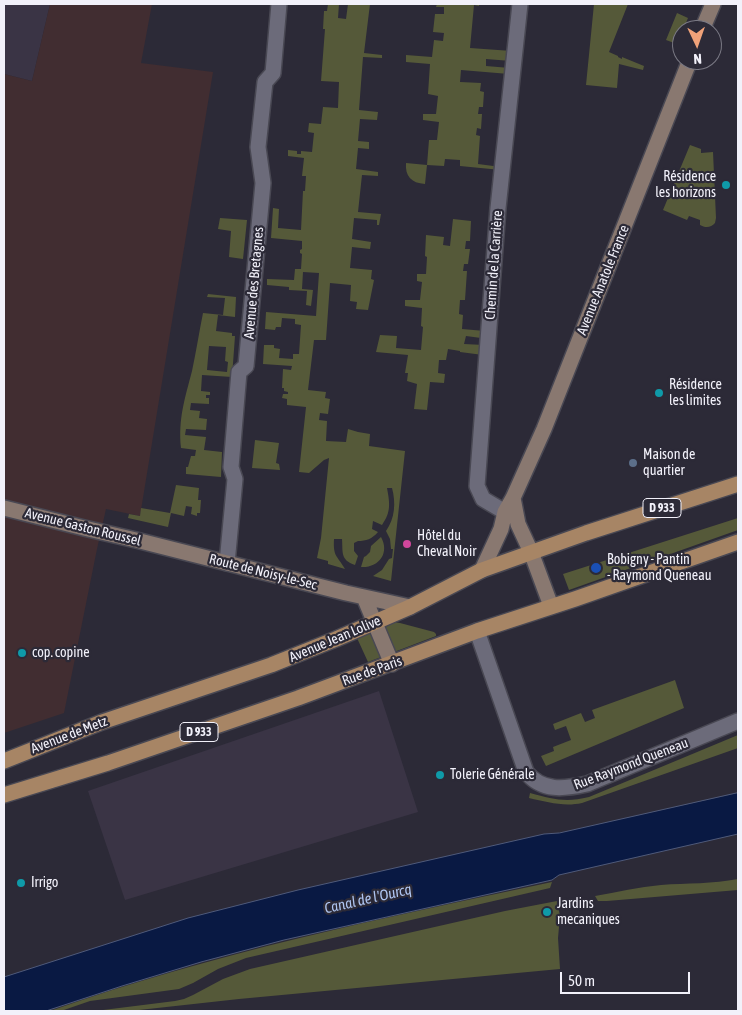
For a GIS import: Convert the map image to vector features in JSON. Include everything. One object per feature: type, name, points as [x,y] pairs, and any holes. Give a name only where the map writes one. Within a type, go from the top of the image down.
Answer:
[{"type":"main road","name":"D 933","points":[[530,552],[738,484]]},
{"type":"main road","name":"Rue de Paris","points":[[4,795],[108,763],[298,698],[477,631],[738,542]]},
{"type":"main road","name":"Avenue Jean Lolive","points":[[134,711],[271,665],[410,607],[482,570],[530,552]]},
{"type":"main road","name":"Avenue de Metz","points":[[4,761],[134,711]]},
{"type":"street","name":"Avenue des Bretagnes","points":[[227,563],[235,479],[231,467],[240,372],[246,366],[263,189],[258,147],[265,82],[273,73],[279,4]]},
{"type":"street","name":"Chemin de la Carrière","points":[[505,512],[483,498],[477,486],[498,208],[520,4]]},
{"type":"street","points":[[706,20],[713,4]]},
{"type":"street","name":"Avenue Anatole France","points":[[482,570],[501,529],[505,512],[544,429],[686,70]]},
{"type":"street","points":[[513,498],[518,524],[551,606]]},
{"type":"street","name":"Avenue Gaston Roussel","points":[[4,508],[161,546]]},
{"type":"street","name":"Route de Noisy-le-Sec","points":[[161,546],[346,593],[410,607]]},
{"type":"street","points":[[364,597],[392,664]]},
{"type":"street","name":"Rue Raymond Queneau","points":[[477,631],[526,772],[532,780],[541,785],[568,788],[586,784],[738,721]]},
{"type":"shaded area","points":[[4,4],[50,4],[32,81],[4,74]]},
{"type":"shaded area","points":[[50,4],[152,4],[141,63],[213,72],[140,516],[106,509],[64,713],[4,733],[4,74],[32,81]]},
{"type":"shaded area","points":[[379,691],[418,812],[125,900],[88,791]]},
{"type":"green space","points":[[328,4],[339,4],[338,18],[346,19],[348,4],[370,4],[364,53],[382,55],[382,58],[363,57],[359,110],[378,112],[377,120],[360,119],[358,141],[369,142],[369,149],[358,148],[356,169],[378,172],[378,176],[362,175],[358,212],[381,214],[379,225],[377,225],[377,220],[354,218],[352,239],[371,242],[370,249],[352,247],[350,268],[372,270],[371,279],[374,280],[368,310],[356,309],[357,302],[350,301],[351,285],[330,283],[326,340],[314,340],[308,390],[326,392],[325,398],[330,399],[328,414],[320,413],[319,420],[327,421],[326,441],[346,442],[348,429],[370,434],[369,446],[405,451],[391,581],[373,576],[382,570],[389,559],[392,558],[393,549],[391,549],[390,539],[386,531],[394,510],[392,488],[387,488],[389,508],[385,520],[382,525],[373,521],[372,529],[378,532],[369,539],[354,543],[354,551],[358,556],[355,565],[345,558],[342,539],[334,539],[334,549],[336,556],[345,569],[328,564],[328,561],[317,558],[321,538],[329,458],[309,473],[299,472],[306,407],[287,405],[287,399],[282,398],[283,394],[288,394],[282,388],[283,369],[291,370],[292,366],[263,364],[264,345],[274,345],[274,348],[280,349],[279,358],[293,359],[293,354],[299,354],[301,325],[295,324],[295,319],[282,318],[281,327],[276,327],[275,330],[265,329],[266,312],[316,316],[319,273],[303,272],[302,289],[313,290],[311,306],[306,305],[307,291],[289,290],[289,287],[267,285],[267,279],[294,280],[295,269],[301,269],[302,254],[300,250],[302,249],[302,241],[271,238],[273,208],[279,209],[278,228],[301,230],[303,191],[305,191],[306,176],[302,176],[304,158],[288,156],[288,150],[297,151],[297,154],[301,154],[301,151],[312,152],[314,133],[308,132],[309,123],[321,124],[323,107],[338,108],[339,82],[321,81],[325,29],[323,29],[324,11],[327,11]]},
{"type":"green space","points":[[437,4],[479,4],[479,6],[474,5],[470,48],[512,51],[511,61],[486,59],[486,66],[510,68],[509,74],[461,70],[460,82],[481,83],[480,91],[484,92],[483,107],[479,107],[478,114],[482,114],[481,129],[477,128],[476,135],[480,136],[478,164],[501,167],[501,170],[460,166],[460,160],[445,159],[444,166],[427,165],[429,140],[437,140],[439,122],[423,120],[423,114],[436,114],[438,96],[428,94],[430,64],[406,62],[406,55],[432,57],[434,40],[443,41],[444,33],[433,32],[435,14],[444,14],[444,7],[436,7]]},
{"type":"green space","points":[[594,4],[628,4],[609,52],[622,59],[622,57],[644,66],[643,70],[619,64],[617,88],[586,85]]},
{"type":"green space","points":[[677,13],[688,18],[687,20],[674,20]]},
{"type":"green space","points":[[672,25],[672,42],[666,40]]},
{"type":"green space","points":[[690,145],[701,149],[701,153],[713,152],[716,218],[715,223],[710,227],[700,225],[700,220],[689,216],[687,220],[663,210]]},
{"type":"green space","points":[[406,163],[427,165],[425,184],[416,182],[408,175]]},
{"type":"green space","points":[[220,218],[247,220],[243,259],[229,257],[231,231],[218,229]]},
{"type":"green space","points":[[453,219],[471,221],[470,241],[466,241],[465,249],[470,249],[468,264],[464,264],[463,271],[467,271],[465,300],[460,300],[459,314],[463,315],[462,329],[485,331],[481,338],[466,336],[464,344],[484,345],[483,355],[448,349],[446,360],[439,360],[438,373],[445,374],[444,383],[430,382],[427,410],[414,409],[417,384],[407,381],[408,373],[405,373],[408,355],[376,352],[380,335],[397,336],[396,348],[421,350],[422,308],[405,306],[405,300],[420,300],[422,282],[417,281],[417,274],[426,274],[426,235],[444,237],[443,245],[450,246]]},
{"type":"green space","points":[[208,294],[236,297],[235,317],[218,315],[216,331],[232,333],[232,336],[235,336],[232,377],[202,375],[201,391],[210,392],[210,395],[206,395],[206,398],[209,398],[209,404],[191,403],[190,410],[200,411],[199,418],[207,419],[206,430],[186,429],[185,435],[206,437],[204,450],[222,452],[221,477],[186,474],[186,467],[188,467],[191,456],[195,456],[196,450],[181,448],[180,437],[183,409],[203,313],[223,315],[225,298],[207,297]],"holes":[[[209,346],[226,347],[225,361],[228,362],[227,372],[207,370]]]},
{"type":"green space","points":[[255,440],[279,443],[276,463],[279,464],[280,470],[252,468]]},
{"type":"green space","points":[[176,485],[199,488],[198,500],[201,500],[200,513],[197,513],[197,516],[191,514],[192,507],[186,506],[184,516],[171,513],[168,527],[128,518],[129,514],[140,516],[141,508],[170,513]]},
{"type":"green space","points":[[738,518],[738,530],[569,590],[563,574]]},
{"type":"green space","points":[[381,537],[384,549],[381,558],[373,565],[361,567],[364,557],[370,552],[371,546]]},
{"type":"green space","points":[[393,622],[434,632],[436,636],[368,662],[357,638]]},
{"type":"green space","points":[[675,680],[684,708],[546,766],[541,756],[554,751],[553,747],[571,740],[566,726],[555,730],[553,724],[581,713],[585,722],[595,718],[592,710]]},
{"type":"green space","points":[[738,735],[738,748],[582,803],[562,804],[529,798],[530,793],[559,800],[589,797]]},
{"type":"green space","points":[[738,879],[738,890],[607,901],[598,901],[595,896],[636,888],[671,884],[710,883]]},
{"type":"green space","points":[[552,882],[550,888],[246,958],[218,969],[179,989],[90,1001],[61,1011],[50,1011],[173,971],[236,954],[362,923]]},
{"type":"green space","points":[[557,901],[560,916],[558,938],[560,969],[130,1011],[95,1011],[184,999],[223,979],[250,969]]},
{"type":"water","name":"Canal de l'Ourcq","points":[[738,793],[738,834],[559,875],[552,880],[284,940],[201,962],[46,1011],[4,1011],[4,977],[188,918],[298,890],[544,834],[559,833]]},
{"type":"place","name":"Résidence les horizons","points":[[726,185]]},
{"type":"place","name":"Résidence les limites","points":[[659,393]]},
{"type":"place","name":"Maison de quartier","points":[[633,463]]},
{"type":"place","name":"Hôtel du Cheval Noir","points":[[407,544]]},
{"type":"place","name":"Bobigny - Pantin - Raymond Queneau","points":[[596,568]]},
{"type":"place","name":"cop. copine","points":[[22,653]]},
{"type":"place","name":"Tolerie Générale","points":[[440,775]]},
{"type":"place","name":"Irrigo","points":[[21,883]]},
{"type":"place","name":"Jardins mecaniques","points":[[547,912]]}]
